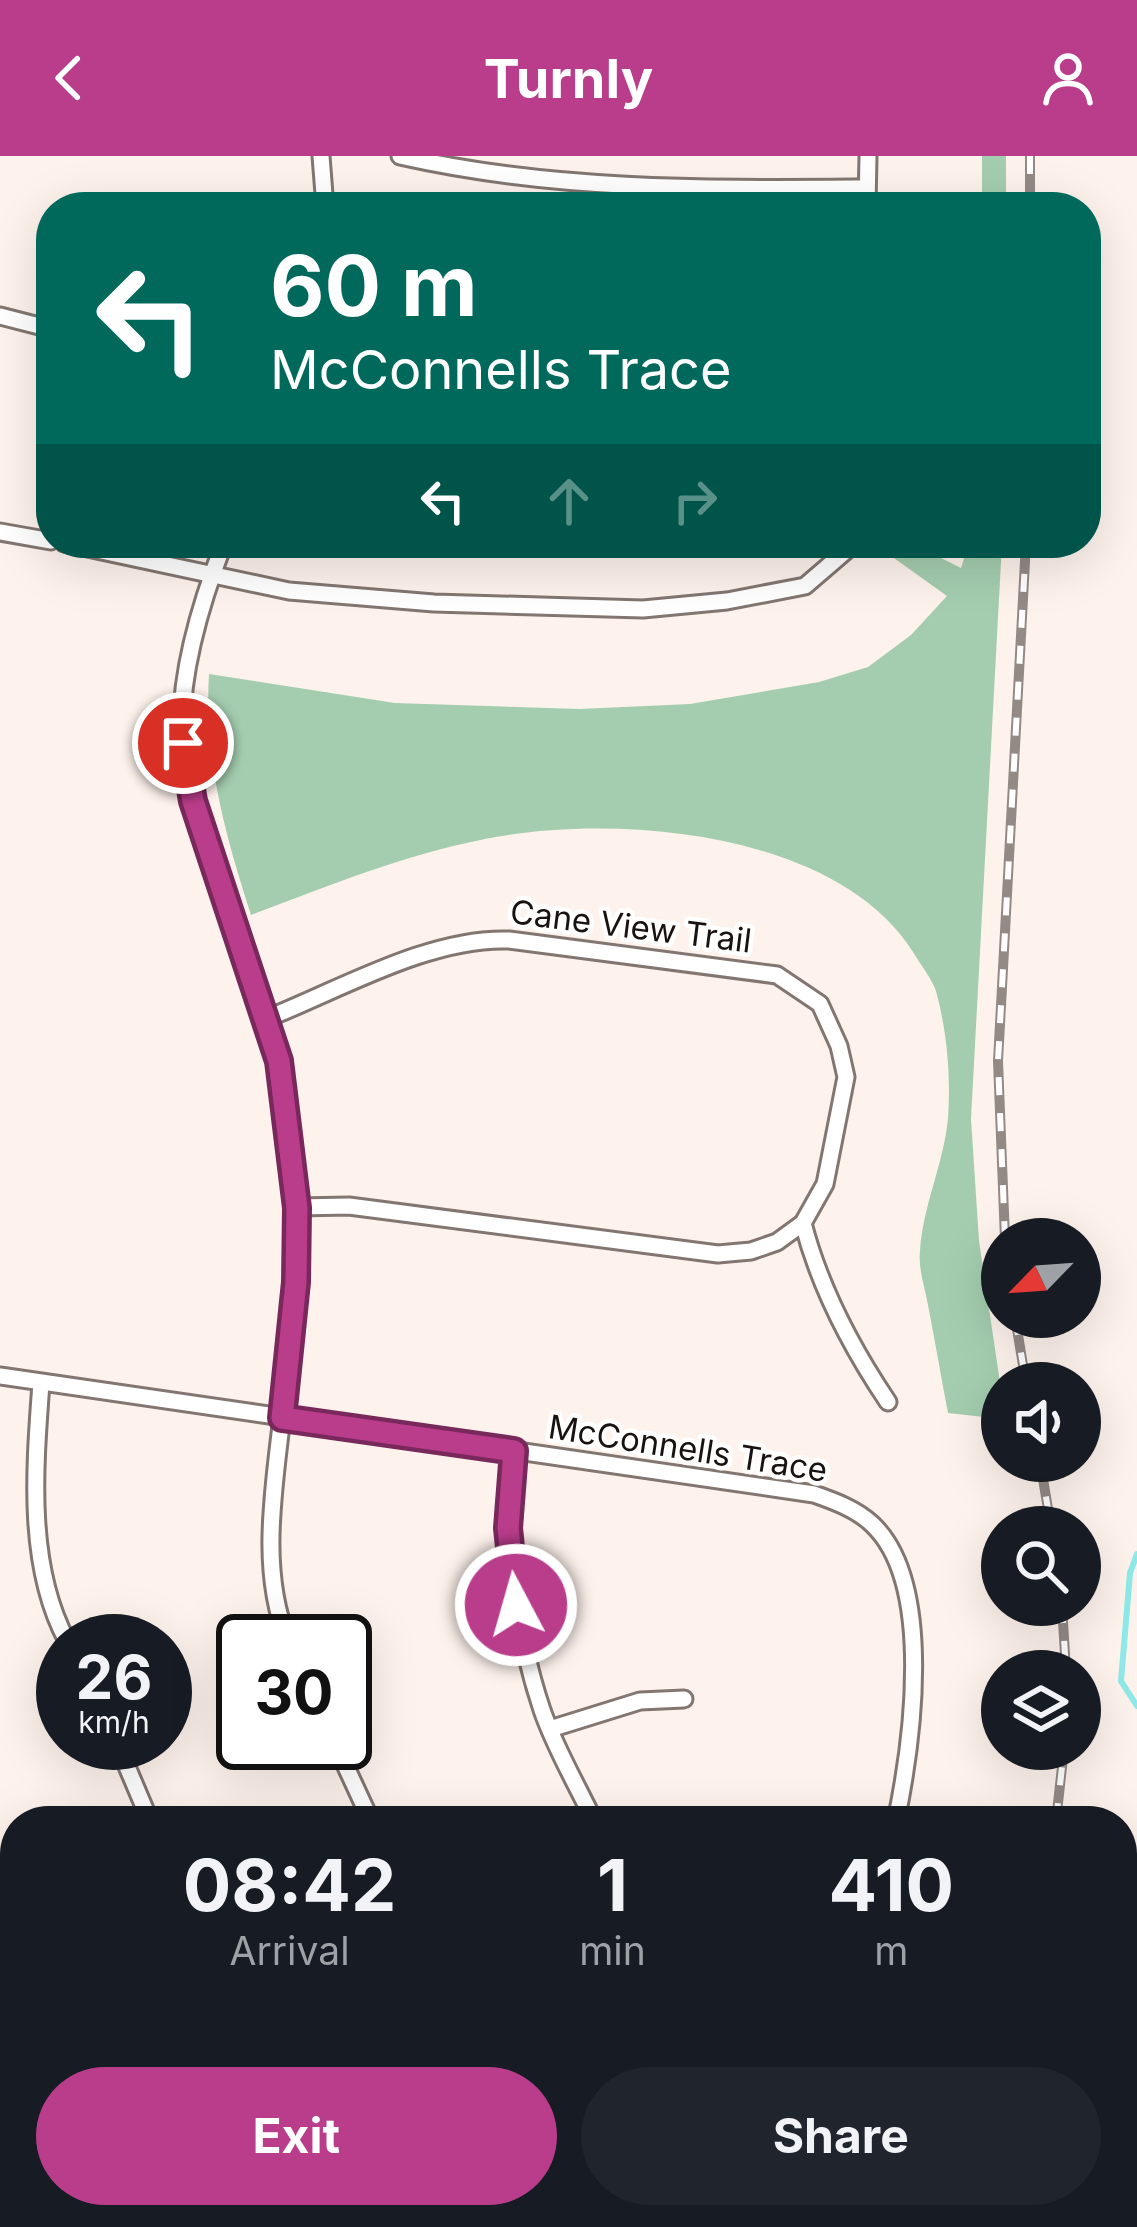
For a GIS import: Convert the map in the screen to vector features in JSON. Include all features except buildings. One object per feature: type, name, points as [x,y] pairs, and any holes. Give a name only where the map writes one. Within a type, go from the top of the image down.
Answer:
[{"type":"street","points":[[321,156],[324,192]]},
{"type":"street","points":[[400,156],[465,171],[572,184],[867,188]]},
{"type":"street","points":[[867,192],[868,156]]},
{"type":"street","points":[[0,316],[36,324]]},
{"type":"street","points":[[0,532],[36,538]]},
{"type":"street","points":[[136,558],[289,591],[392,600],[643,609],[727,601],[806,586],[838,558]]},
{"type":"street","points":[[218,558],[196,628],[183,743],[193,801],[279,1061],[297,1208],[296,1282],[272,1504],[272,1567],[280,1614]]},
{"type":"street","name":"Cane View Trail","points":[[268,1018],[425,953],[480,939],[777,975],[820,1004],[839,1046],[846,1076],[825,1184],[802,1223]]},
{"type":"street","points":[[297,1208],[349,1206],[718,1255],[777,1242],[802,1223],[850,1344],[888,1402]]},
{"type":"street","name":"McConnells Trace","points":[[0,1376],[814,1494],[842,1504],[872,1523],[895,1555],[907,1593],[910,1742],[899,1806]]},
{"type":"street","points":[[41,1383],[34,1468],[38,1542],[56,1614]]},
{"type":"street","points":[[514,1451],[508,1528],[516,1605],[542,1712],[587,1806]]},
{"type":"street","points":[[550,1729],[640,1701],[684,1699]]},
{"type":"street","points":[[128,1770],[144,1806]]},
{"type":"street","points":[[347,1770],[364,1806]]},
{"type":"green space","points":[[982,156],[1006,156],[1006,192],[982,192]]},
{"type":"green space","points":[[894,558],[941,558],[961,568],[964,558],[1001,558],[971,1119],[981,1254],[981,1338],[993,1338],[997,1362],[981,1362],[981,1417],[948,1413],[921,1272],[922,1234],[948,1118],[940,1006],[913,952],[878,911],[832,879],[777,856],[718,840],[595,829],[537,831],[455,846],[366,872],[251,915],[225,826],[210,737],[209,674],[395,703],[580,709],[690,704],[819,682],[868,667],[911,635],[947,596]]},
{"type":"waterway","points":[[1137,1554],[1130,1573],[1121,1681],[1137,1706]]},
{"type":"railway","points":[[1030,156],[1030,192]]},
{"type":"railway","points":[[1004,1218],[998,1061],[1025,558]]},
{"type":"railway","points":[[1018,1338],[1022,1362]]},
{"type":"railway","points":[[1044,1482],[1048,1506]]},
{"type":"railway","points":[[1063,1626],[1065,1650]]},
{"type":"railway","points":[[1058,1806],[1062,1770]]},
{"type":"route","points":[[183,743],[193,801],[279,1061],[297,1208],[296,1282],[282,1418],[514,1451],[508,1528],[516,1605]]}]
